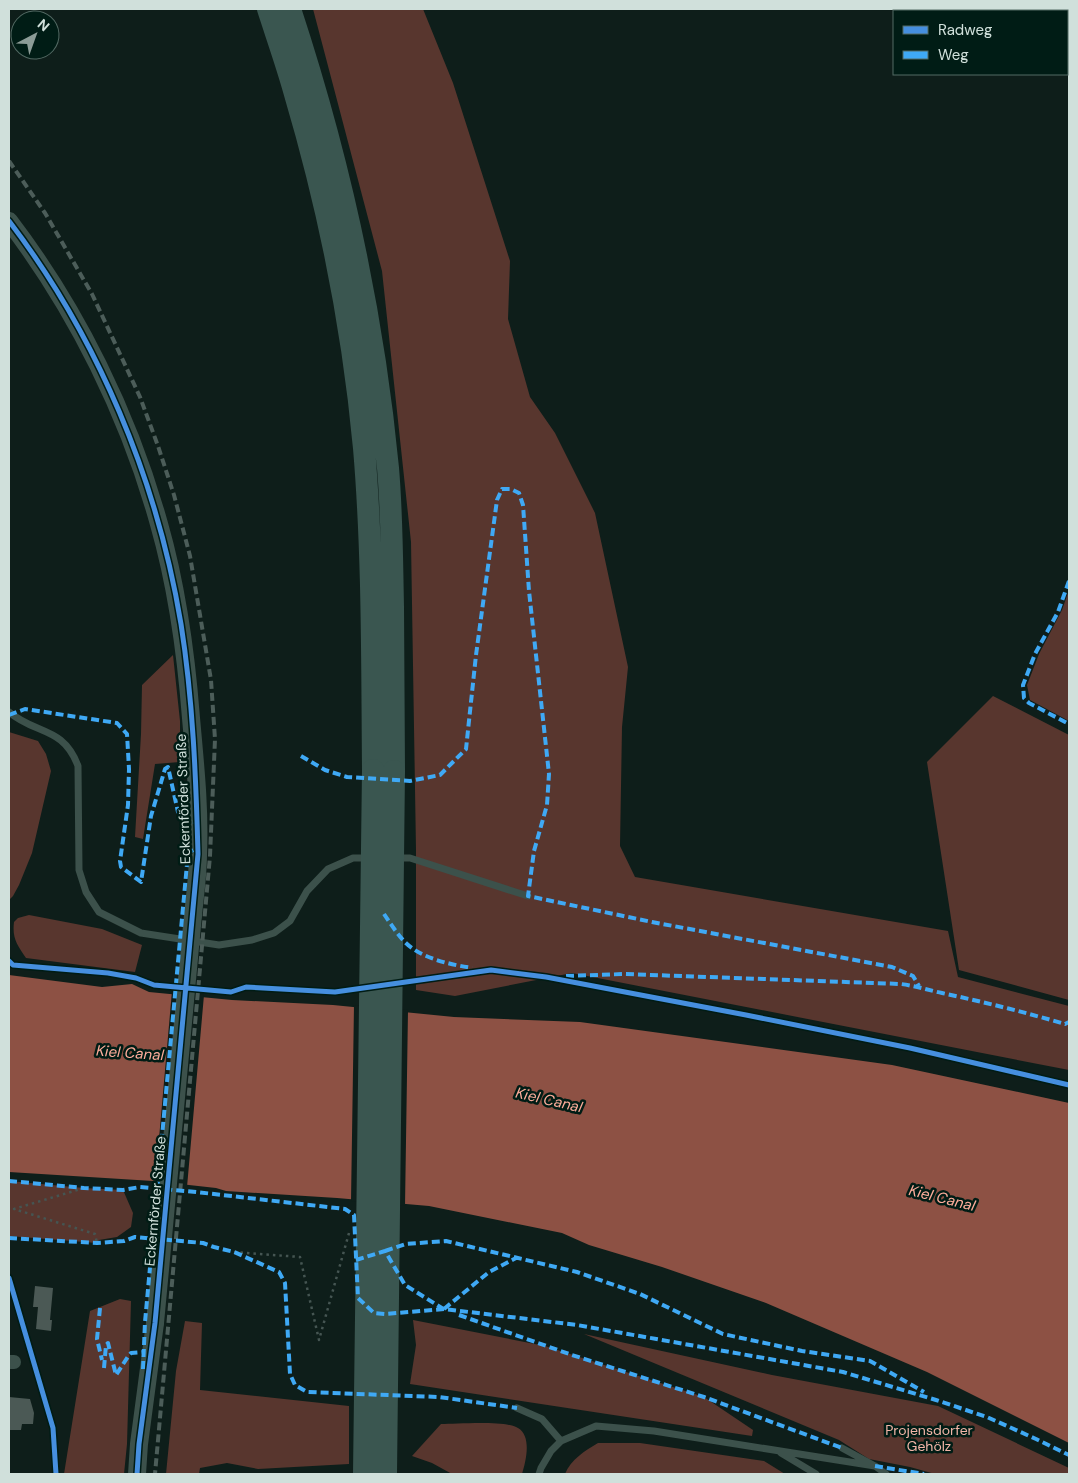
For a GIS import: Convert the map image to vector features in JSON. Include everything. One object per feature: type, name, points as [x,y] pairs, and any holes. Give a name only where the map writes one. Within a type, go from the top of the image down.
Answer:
[{"type":"highway","points":[[268,9],[295,93],[325,208],[349,331],[364,447],[383,770],[386,1474]]},
{"type":"highway","points":[[290,9],[312,76],[347,210],[370,332],[379,395],[388,468],[392,541],[383,770],[364,1474]]},
{"type":"street","name":"Eckernförder Straße","points":[[12,225],[70,313],[115,402],[138,460],[159,524],[177,605],[187,671],[194,753],[198,854],[155,1323],[139,1444],[137,1474]]},
{"type":"lane","points":[[9,712],[59,738],[73,752],[78,766],[79,870],[86,892],[99,912],[141,933],[219,945],[252,940],[274,933],[290,921],[307,891],[328,869],[353,858],[410,858],[528,896]]},
{"type":"lane","points":[[517,1408],[542,1420],[561,1441]]},
{"type":"lane","points":[[539,1474],[552,1450],[561,1441],[596,1426],[654,1431],[875,1466]]},
{"type":"lane","points":[[842,1448],[886,1474]]},
{"type":"lane","points":[[776,1450],[816,1474]]},
{"type":"path","points":[[84,1188],[14,1209],[95,1234],[97,1243]]},
{"type":"path","points":[[234,1252],[300,1257],[319,1340],[349,1233]]},
{"type":"green space","points":[[313,9],[423,9],[453,83],[510,261],[508,319],[530,397],[555,433],[595,513],[628,667],[622,727],[620,846],[635,877],[948,931],[958,977],[1069,1006],[1069,1070],[572,973],[455,996],[416,990],[416,850],[411,542],[382,271]]},
{"type":"green space","points":[[1069,590],[1069,721],[1030,700],[1027,685],[1039,654],[1062,610]]},
{"type":"green space","points":[[173,655],[180,721],[180,762],[155,764],[143,839],[135,837],[142,685]]},
{"type":"green space","points":[[993,696],[1069,735],[1069,1000],[959,970],[927,762]]},
{"type":"green space","points":[[9,732],[38,741],[46,754],[51,771],[32,853],[19,885],[9,900]]},
{"type":"green space","points":[[29,915],[102,929],[142,945],[135,972],[26,958],[16,941],[14,922],[18,918]]},
{"type":"green space","points":[[9,1181],[123,1190],[133,1213],[131,1227],[117,1237],[99,1240],[97,1243],[9,1236]]},
{"type":"green space","points":[[120,1299],[131,1301],[127,1444],[124,1474],[64,1474],[90,1311]]},
{"type":"green space","points":[[413,1320],[545,1346],[704,1397],[753,1430],[752,1436],[410,1384],[416,1345]]},
{"type":"green space","points":[[185,1321],[202,1323],[200,1390],[349,1406],[349,1464],[258,1469],[227,1463],[200,1468],[199,1474],[166,1474],[176,1371]]},
{"type":"green space","name":"Projensdorfer Gehölz","points":[[584,1334],[772,1375],[938,1406],[1069,1468],[1069,1474],[935,1474],[869,1459],[839,1440]]},
{"type":"green space","points":[[492,1423],[518,1428],[525,1437],[527,1449],[522,1474],[452,1474],[432,1463],[412,1456],[441,1424]]},
{"type":"green space","points":[[598,1443],[640,1443],[764,1461],[785,1474],[565,1474],[583,1452]]},
{"type":"water","name":"Kiel Canal","points":[[9,975],[102,987],[132,984],[149,992],[232,1000],[333,1005],[454,1017],[580,1022],[892,1065],[1069,1103],[1069,1443],[927,1372],[766,1303],[662,1267],[589,1245],[562,1233],[429,1206],[226,1191],[216,1188],[153,1181],[9,1172]]},
{"type":"pier","points":[[172,991],[204,995],[187,1187],[155,1184]]},
{"type":"pier","points":[[354,1005],[408,1010],[405,1206],[351,1201]]},
{"type":"building","points":[[35,1286],[53,1288],[50,1320],[52,1320],[51,1331],[36,1329],[38,1307],[33,1307]]},
{"type":"building","points":[[9,1397],[30,1399],[34,1413],[33,1424],[22,1424],[21,1430],[9,1430]]},
{"type":"railway","points":[[9,161],[45,213],[92,294],[140,397],[174,495],[190,556],[211,680],[215,739],[210,856],[155,1474]]},
{"type":"marked path","points":[[301,756],[325,770],[347,777],[410,781],[440,775],[466,749],[476,655],[497,500],[502,489],[511,489],[519,493],[523,505],[529,591],[549,774],[547,805],[534,851],[528,896],[652,922],[892,967],[913,976],[919,986]]},
{"type":"marked path","points":[[1069,581],[1058,612],[1035,654],[1023,685],[1024,698],[1029,703],[1069,724]]},
{"type":"marked path","points":[[9,715],[25,709],[117,723],[127,734],[129,769],[128,805],[120,861],[121,867],[141,882],[151,816],[165,769],[168,767],[178,812],[189,822],[198,822]]},
{"type":"marked path","points":[[143,1369],[145,1322],[188,853],[198,847]]},
{"type":"marked path","points":[[384,914],[403,940],[417,951],[444,962],[472,968]]},
{"type":"marked path","points":[[566,976],[625,974],[901,984],[1065,1024],[1069,1022]]},
{"type":"marked path","points":[[9,1181],[123,1190],[140,1187],[345,1209],[354,1215],[358,1298],[374,1313],[385,1314],[444,1309],[577,1325],[843,1372],[987,1417],[1069,1455]]},
{"type":"marked path","points":[[9,1238],[97,1243],[124,1241],[135,1237],[203,1243],[234,1252],[279,1272],[285,1283],[290,1374],[295,1385],[307,1392],[439,1397],[517,1408]]},
{"type":"marked path","points":[[385,1251],[406,1244],[446,1241],[577,1272],[640,1294],[723,1334],[802,1351],[870,1361],[924,1392]]},
{"type":"marked path","points":[[356,1260],[385,1251],[405,1285],[445,1310]]},
{"type":"marked path","points":[[444,1309],[489,1272],[516,1258]]},
{"type":"marked path","points":[[100,1308],[97,1339],[102,1360]]},
{"type":"marked path","points":[[459,1315],[572,1355],[704,1397],[842,1448]]},
{"type":"marked path","points":[[104,1368],[106,1345],[108,1343],[116,1375],[131,1353],[143,1352]]},
{"type":"marked path","points":[[875,1466],[924,1474]]},
{"type":"cycle path","points":[[9,221],[41,266],[70,313],[96,362],[119,412],[139,464],[157,516],[170,570],[181,624],[191,710],[198,854],[155,1323],[139,1444],[137,1474]]},
{"type":"cycle path","points":[[9,961],[13,965],[108,973],[136,978],[154,985],[231,992],[246,987],[335,992],[491,970],[546,977],[746,1015],[910,1048],[1069,1085]]},
{"type":"cycle path","points":[[9,1278],[53,1428],[56,1474]]}]
